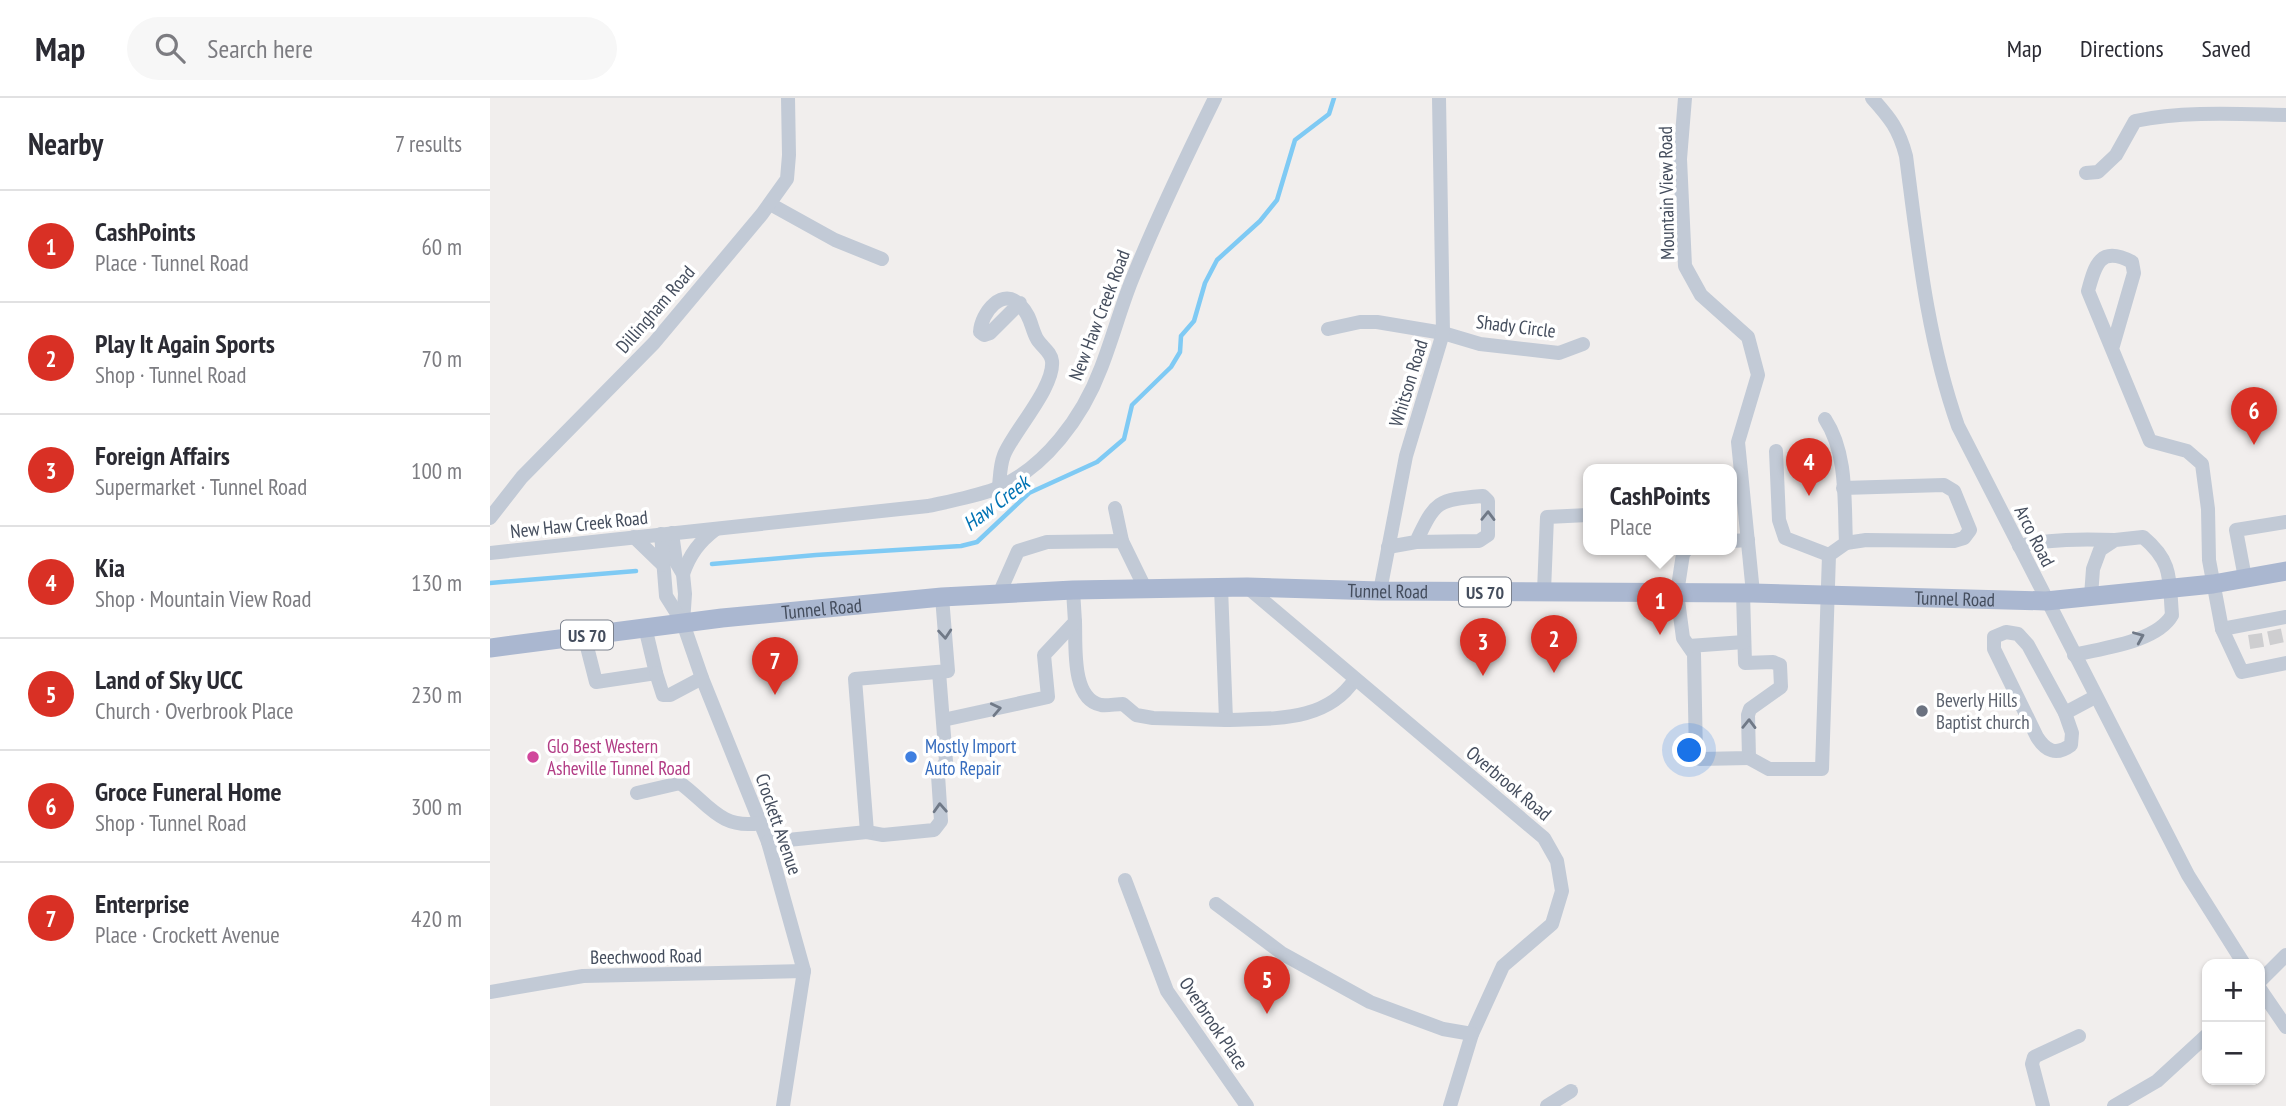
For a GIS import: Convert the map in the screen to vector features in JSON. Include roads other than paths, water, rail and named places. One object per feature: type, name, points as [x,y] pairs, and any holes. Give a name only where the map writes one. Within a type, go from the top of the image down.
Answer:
[{"type":"main road","name":"Tunnel Road","points":[[490,648],[683,622],[942,597],[1073,590],[1247,587],[1380,591],[1748,593],[2046,601],[2213,584],[2286,571]]},
{"type":"street","name":"Dillingham Road","points":[[490,517],[522,477],[654,343],[770,204],[787,179],[788,98]]},
{"type":"street","name":"New Haw Creek Road","points":[[490,552],[928,506],[965,499],[999,487],[1030,469],[1054,446],[1088,398],[1135,271],[1173,183],[1215,98]]},
{"type":"street","name":"Whitson Road","points":[[1380,591],[1406,456],[1443,333],[1439,98]]},
{"type":"street","name":"Mountain View Road","points":[[1685,98],[1680,159],[1685,266],[1701,295],[1748,337],[1758,375],[1738,442],[1748,540],[1744,642]]},
{"type":"street","name":"Arco Road","points":[[1872,98],[1890,117],[1900,135],[1906,156],[1931,337],[1958,426],[2188,875],[2241,959]]},
{"type":"street","points":[[2086,173],[2098,172],[2116,155],[2135,121],[2152,117],[2286,116]]},
{"type":"street","points":[[770,204],[835,240],[882,259]]},
{"type":"street","points":[[2112,349],[2134,273],[2132,262],[2113,256],[2103,258],[2095,265],[2088,291],[2150,441],[2187,451],[2202,464],[2213,584],[2222,629],[2242,671],[2260,660],[2283,663],[2278,649]]},
{"type":"street","points":[[999,487],[1004,454],[1039,398],[1053,363],[1051,355],[1038,341],[1029,315],[1020,303]]},
{"type":"street","name":"Shady Circle","points":[[1328,329],[1360,322],[1377,322],[1443,333],[1479,344],[1559,353],[1583,344]]},
{"type":"street","points":[[1825,419],[1835,434],[1843,488],[1846,543]]},
{"type":"street","points":[[1776,451],[1779,520],[1785,538],[1829,555]]},
{"type":"street","points":[[1829,555],[1846,543],[1866,540],[1954,541],[1964,538],[1969,530],[1954,491],[1944,485],[1843,488]]},
{"type":"street","points":[[1388,547],[1416,542],[1479,541],[1488,535],[1488,500],[1483,495],[1447,499],[1431,512],[1416,542]]},
{"type":"street","points":[[1115,508],[1122,541],[1146,588]]},
{"type":"street","points":[[1544,591],[1547,517],[1583,515]]},
{"type":"street","points":[[2245,578],[2236,530],[2286,522]]},
{"type":"street","name":"New Haw Creek Road","points":[[683,622],[683,574],[689,556],[700,541],[716,528]]},
{"type":"street","name":"New Haw Creek Road","points":[[666,534],[683,574]]},
{"type":"street","name":"Crockett Avenue","points":[[666,534],[663,565],[666,596],[683,622],[702,678],[768,842],[804,971],[783,1106]]},
{"type":"street","points":[[634,537],[663,565]]},
{"type":"street","points":[[2019,546],[2039,541],[2076,538],[2115,541],[2143,537],[2156,548],[2168,567],[2172,615],[2168,621],[2141,639],[2074,655]]},
{"type":"street","points":[[1737,541],[1748,540]]},
{"type":"street","points":[[999,594],[1018,551],[1046,542],[1122,541]]},
{"type":"street","points":[[2091,596],[2092,569],[2099,550],[2115,541]]},
{"type":"street","points":[[1683,555],[1677,593],[1684,638],[1694,654],[1696,757],[1749,758],[1769,769],[1822,769],[1829,555]]},
{"type":"street","points":[[1222,587],[1226,720]]},
{"type":"street","name":"Overbrook Road","points":[[1247,587],[1544,838],[1557,861],[1562,891],[1552,924],[1503,966],[1472,1034],[1450,1106]]},
{"type":"street","points":[[1073,590],[1080,687],[1086,698],[1100,705],[1123,704],[1136,715],[1188,721],[1294,717],[1332,704],[1355,679]]},
{"type":"street","points":[[768,842],[867,832],[883,835],[934,830],[941,821],[938,775],[946,761],[942,597]]},
{"type":"street","points":[[943,720],[1048,697],[1044,656],[1074,622]]},
{"type":"street","points":[[2222,629],[2254,628],[2278,622]]},
{"type":"street","points":[[645,627],[663,695],[670,695],[702,678]]},
{"type":"street","points":[[2006,632],[2018,634],[2028,645],[2065,713],[2072,733],[2071,745],[2063,751],[2053,752],[2044,748],[2036,737],[1994,649],[1994,638],[2006,632]]},
{"type":"street","points":[[584,635],[596,682],[656,673]]},
{"type":"street","points":[[1689,646],[1744,642],[1745,663],[1773,662],[1780,665],[1781,688],[1750,709],[1749,758]]},
{"type":"street","points":[[867,832],[855,679],[944,671]]},
{"type":"street","points":[[2065,713],[2095,696]]},
{"type":"street","points":[[637,793],[680,783],[718,816],[734,823],[760,823]]},
{"type":"street","name":"Overbrook Place","points":[[1125,880],[1167,991],[1247,1106]]},
{"type":"street","points":[[1216,904],[1283,954],[1370,1002],[1443,1029],[1472,1034]]},
{"type":"street","points":[[2265,976],[2286,955]]},
{"type":"street","name":"Beechwood Road","points":[[490,992],[583,976],[804,971]]},
{"type":"street","points":[[2265,996],[2286,1027]]},
{"type":"street","points":[[2043,1106],[2032,1064],[2034,1057],[2079,1036]]},
{"type":"street","points":[[2114,1106],[2157,1081],[2202,1040]]},
{"type":"street","points":[[1547,1106],[1571,1091]]},
{"type":"waterway","name":"Haw Creek","points":[[712,564],[961,546],[977,542],[1029,493],[1097,462],[1124,439],[1132,405],[1171,367],[1180,352],[1181,336],[1194,321],[1205,283],[1217,260],[1260,221],[1277,200],[1295,140],[1329,114],[1334,98]]},
{"type":"waterway","name":"Haw Creek","points":[[490,583],[636,571]]},
{"type":"tunnel","points":[[2274,630],[2278,649]]},
{"type":"tunnel","points":[[2255,634],[2258,653]]},
{"type":"place","name":"Groce Funeral Home","points":[[2254,445]]},
{"type":"place","name":"Kia","points":[[1809,496]]},
{"type":"place","name":"CashPoints","points":[[1660,635]]},
{"type":"place","name":"Play It Again Sports","points":[[1554,673]]},
{"type":"place","name":"Foreign Affairs","points":[[1483,676]]},
{"type":"place","name":"Enterprise","points":[[775,695]]},
{"type":"place","name":"Beverly Hills Baptist church","points":[[1922,711]]},
{"type":"place","name":"Glo Best Western Asheville Tunnel Road","points":[[533,757]]},
{"type":"place","name":"Mostly Import Auto Repair","points":[[911,757]]},
{"type":"place","name":"Land of Sky UCC","points":[[1267,1014]]}]
